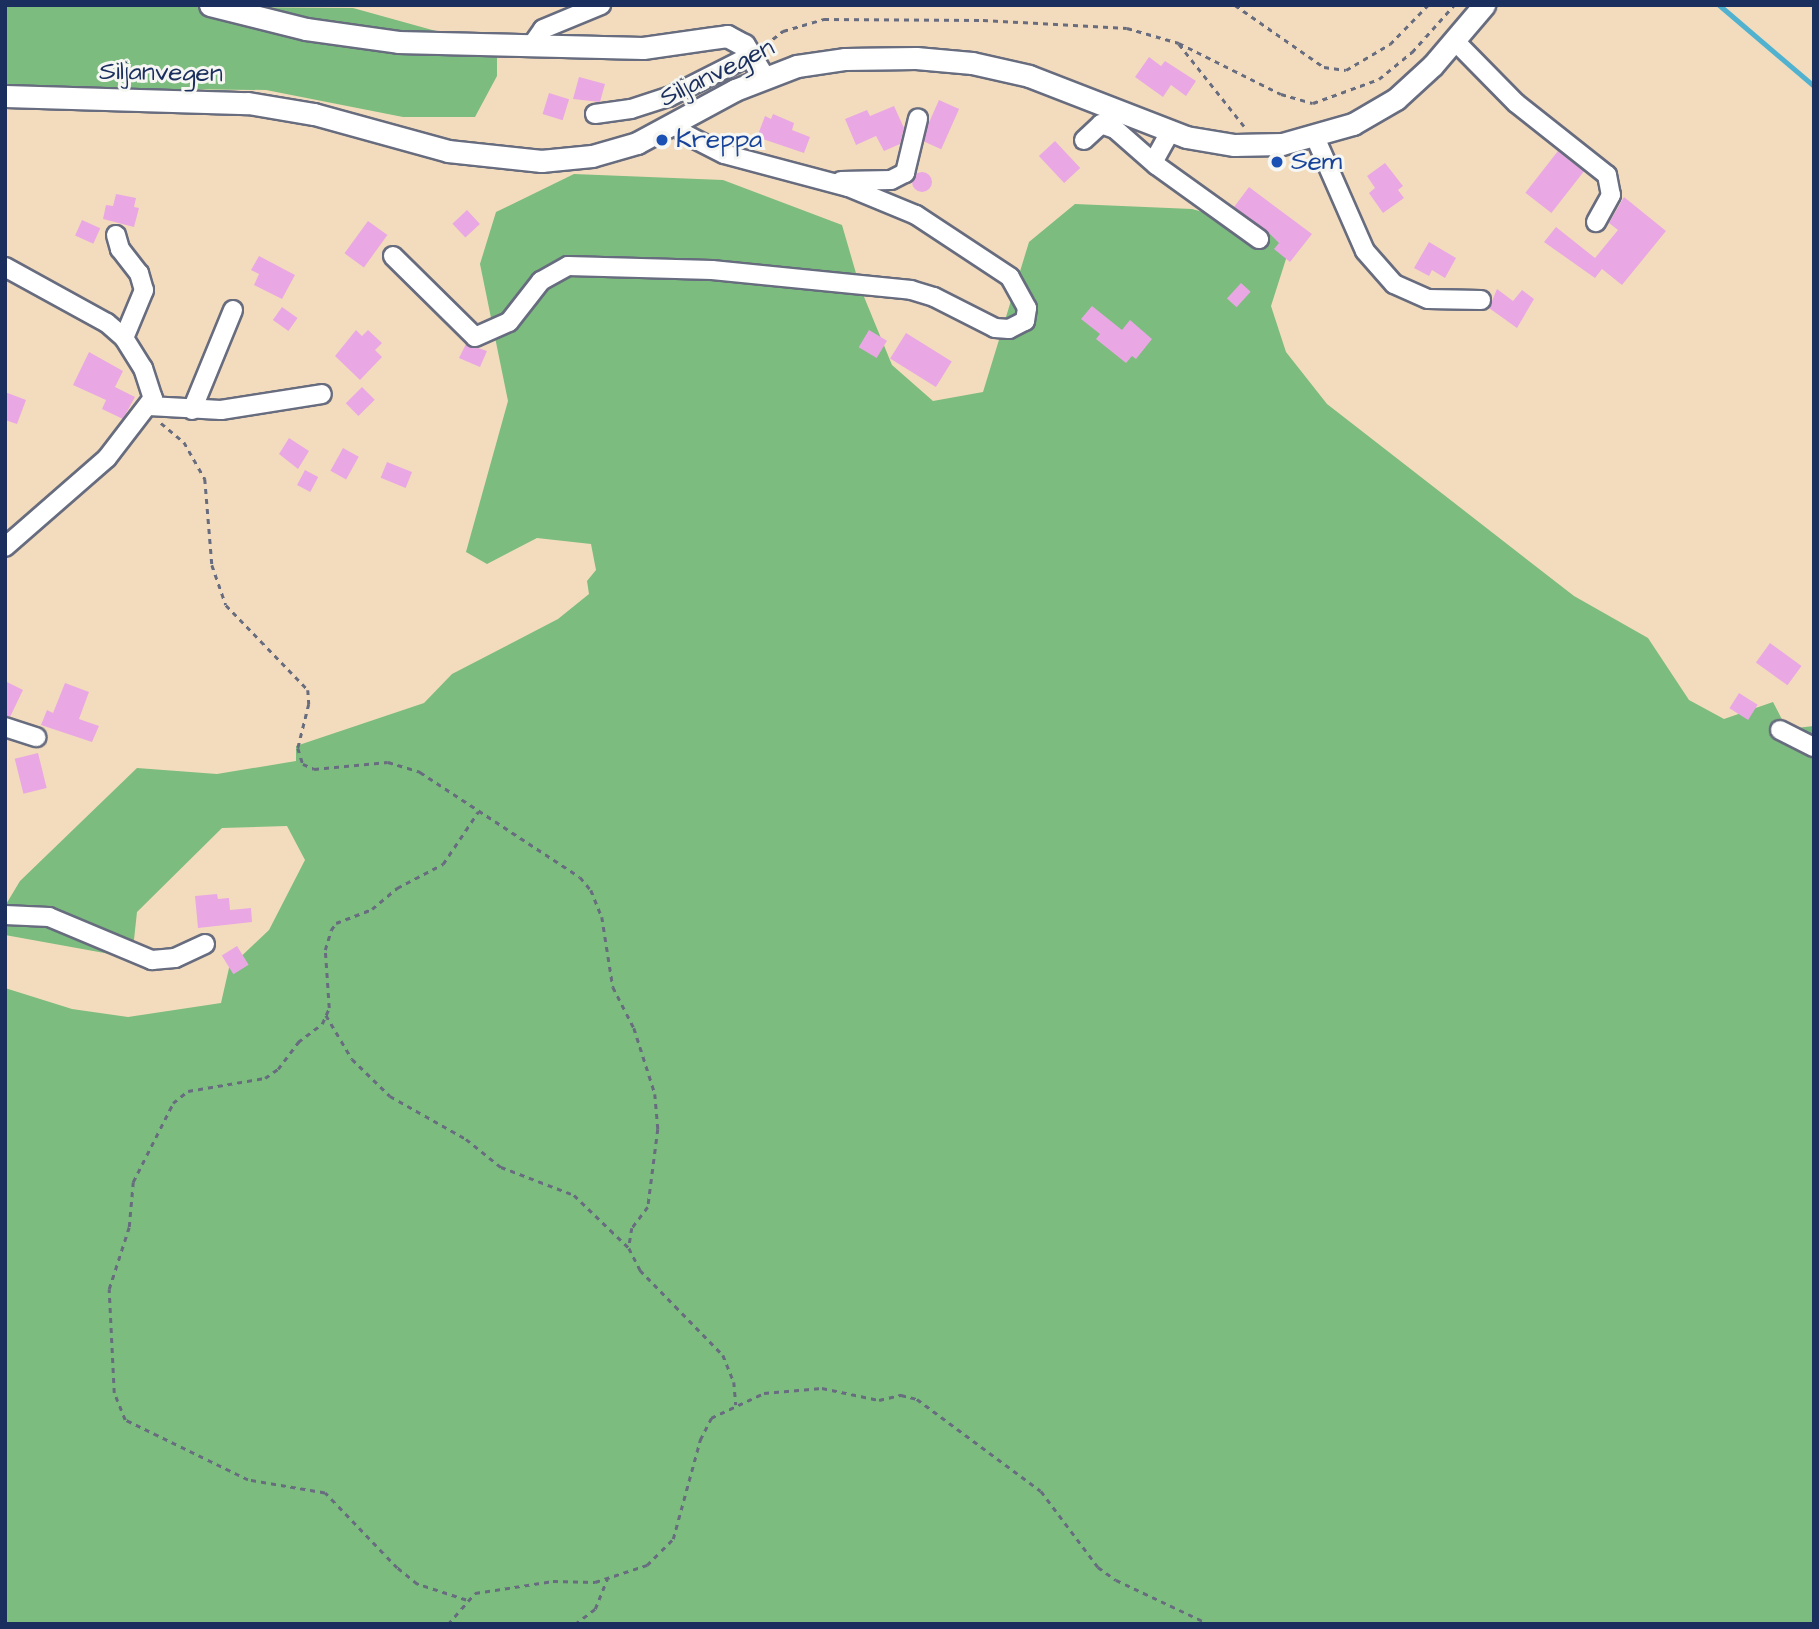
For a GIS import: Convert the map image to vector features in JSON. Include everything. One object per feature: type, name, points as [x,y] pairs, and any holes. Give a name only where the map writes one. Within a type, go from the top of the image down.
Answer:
[{"type":"main road","points":[[210,5],[371,40],[643,48],[727,36],[739,41],[752,55],[763,77]]},
{"type":"main road","name":"Siljanvegen","points":[[5,96],[248,103],[314,114],[448,151],[519,161],[600,154],[637,143],[763,77],[845,59],[916,58],[972,63],[1029,76],[1170,132],[1246,146],[1315,137],[1353,124],[1396,99],[1455,41],[1484,5]]},
{"type":"street","points":[[532,45],[543,29],[601,5]]},
{"type":"street","points":[[1455,41],[1516,103],[1607,175],[1611,195],[1596,222]]},
{"type":"street","points":[[595,114],[631,110],[669,97],[752,55]]},
{"type":"street","points":[[835,184],[899,178],[909,166],[918,119]]},
{"type":"street","points":[[1084,140],[1104,123],[1155,159]]},
{"type":"street","points":[[393,256],[475,337],[509,322],[541,281],[568,266],[712,270],[911,290],[934,297],[995,328],[1009,329],[1025,321],[1022,296],[996,265],[916,215],[835,184],[724,154],[685,134],[676,124]]},
{"type":"street","points":[[1170,132],[1155,159],[1156,165],[1259,239]]},
{"type":"street","points":[[1315,137],[1365,251],[1394,284],[1428,299],[1481,300]]},
{"type":"street","points":[[116,234],[120,249],[139,273],[144,290],[124,338]]},
{"type":"street","points":[[5,267],[107,323],[124,338],[153,391],[149,406],[107,458],[5,547]]},
{"type":"street","points":[[192,410],[233,310]]},
{"type":"street","points":[[149,406],[192,410],[322,394]]},
{"type":"street","points":[[5,727],[36,737]]},
{"type":"street","points":[[1780,730],[1814,747]]},
{"type":"street","points":[[5,915],[49,917],[152,960],[175,958],[205,944]]},
{"type":"path","points":[[1235,5],[1324,67],[1346,70],[1390,44],[1428,5]]},
{"type":"path","points":[[1179,43],[1239,116],[1246,146]]},
{"type":"path","points":[[149,406],[163,427],[184,442],[205,478],[212,565],[226,605],[307,690],[309,704],[299,748],[303,764],[314,769],[388,762],[431,778],[478,812],[580,877],[598,904],[609,973],[646,1061],[656,1105],[658,1129],[648,1207],[632,1228],[629,1248]]},
{"type":"path","points":[[478,812],[443,864],[397,888],[372,909],[336,923],[325,950],[326,1015],[352,1059],[390,1096],[466,1139],[501,1167],[574,1195],[629,1248],[640,1270],[723,1355],[734,1382],[736,1405]]},
{"type":"path","points":[[326,1015],[265,1078],[188,1091],[162,1120],[148,1160],[133,1182],[128,1227],[108,1289],[117,1405],[125,1420],[136,1428],[248,1480],[326,1493],[397,1568],[417,1584],[466,1600]]},
{"type":"path","points":[[448,1624],[466,1600],[475,1593],[526,1584],[607,1579],[647,1565],[667,1549],[684,1505],[704,1427],[736,1405],[764,1394],[822,1388],[879,1400],[901,1395],[917,1399],[1041,1490],[1098,1567],[1116,1580],[1209,1624]]},
{"type":"path","points":[[575,1624],[595,1609],[607,1579]]},
{"type":"green space","points":[[5,5],[353,8],[497,48],[497,76],[475,117],[403,117],[266,90],[87,88],[5,99]]},
{"type":"green space","points":[[574,174],[723,180],[842,225],[860,287],[892,365],[933,401],[983,392],[1029,242],[1075,204],[1192,209],[1293,237],[1271,306],[1286,352],[1327,404],[1574,596],[1648,638],[1689,700],[1724,719],[1773,702],[1787,729],[1814,726],[1814,1624],[5,1624],[5,988],[72,1009],[128,1017],[221,1003],[229,968],[269,930],[305,860],[287,826],[222,828],[137,912],[132,958],[5,935],[5,906],[20,881],[137,768],[217,774],[296,761],[296,746],[424,703],[452,674],[558,619],[589,594],[587,581],[596,570],[591,544],[537,538],[487,564],[466,552],[508,401],[480,264],[496,212]]},
{"type":"building","points":[[1149,57],[1161,66],[1165,61],[1196,81],[1186,96],[1171,85],[1163,97],[1135,77]]},
{"type":"building","points":[[579,77],[605,84],[600,102],[573,99]]},
{"type":"building","points":[[549,93],[569,99],[563,120],[543,114]]},
{"type":"building","points":[[939,100],[959,109],[941,149],[921,140]]},
{"type":"building","points":[[894,106],[904,128],[900,144],[884,151],[876,136],[856,145],[845,119],[867,110],[870,116]]},
{"type":"building","points":[[773,114],[794,123],[792,130],[810,137],[804,153],[757,137],[765,116],[771,119]]},
{"type":"building","points":[[1055,141],[1080,168],[1064,183],[1039,156]]},
{"type":"building","points":[[1558,151],[1584,171],[1551,213],[1525,193]]},
{"type":"building","points":[[1385,163],[1403,186],[1398,190],[1404,198],[1383,213],[1369,193],[1375,188],[1367,176]]},
{"type":"building","points":[[922,172],[929,175],[932,182],[929,189],[922,192],[915,189],[912,182],[915,175]]},
{"type":"building","points":[[1249,187],[1312,234],[1290,262],[1274,249],[1279,243],[1266,230],[1234,207]]},
{"type":"building","points":[[116,194],[136,198],[134,207],[139,208],[134,227],[103,219],[106,205],[113,206]]},
{"type":"building","points":[[1624,197],[1666,231],[1622,285],[1602,269],[1595,278],[1544,242],[1556,227],[1595,258],[1618,230],[1609,223]]},
{"type":"building","points":[[467,210],[480,224],[465,238],[452,224]]},
{"type":"building","points":[[82,220],[100,228],[93,244],[75,236]]},
{"type":"building","points":[[368,221],[387,235],[364,267],[344,253]]},
{"type":"building","points":[[1429,242],[1456,258],[1445,278],[1432,270],[1429,276],[1414,268]]},
{"type":"building","points":[[259,256],[295,275],[282,299],[254,285],[259,274],[251,270]]},
{"type":"building","points":[[1241,283],[1251,292],[1237,307],[1227,299]]},
{"type":"building","points":[[1497,289],[1513,301],[1522,290],[1534,299],[1517,328],[1489,308]]},
{"type":"building","points":[[1092,306],[1122,330],[1130,320],[1152,339],[1136,359],[1132,356],[1126,363],[1096,339],[1100,334],[1081,319]]},
{"type":"building","points":[[282,307],[298,318],[288,331],[273,320]]},
{"type":"building","points":[[356,330],[362,336],[368,330],[382,343],[375,350],[382,357],[360,380],[335,356]]},
{"type":"building","points":[[869,330],[887,341],[877,358],[859,347]]},
{"type":"building","points":[[906,333],[952,362],[936,387],[890,358]]},
{"type":"building","points":[[466,344],[487,351],[480,367],[459,358]]},
{"type":"building","points":[[89,352],[123,371],[115,387],[135,397],[123,419],[102,409],[106,400],[73,385]]},
{"type":"building","points":[[362,387],[375,400],[358,416],[346,403]]},
{"type":"building","points":[[5,392],[26,400],[17,424],[5,420]]},
{"type":"building","points":[[289,438],[309,451],[298,469],[279,454]]},
{"type":"building","points":[[343,448],[359,457],[346,479],[330,471]]},
{"type":"building","points":[[387,462],[412,472],[406,488],[381,478]]},
{"type":"building","points":[[305,470],[318,477],[310,492],[297,485]]},
{"type":"building","points":[[1770,643],[1802,666],[1787,685],[1756,662]]},
{"type":"building","points":[[5,681],[23,690],[10,717],[5,716]]},
{"type":"building","points":[[65,683],[89,692],[79,719],[99,726],[92,742],[41,725],[47,710],[53,713]]},
{"type":"building","points":[[1739,693],[1758,705],[1748,720],[1729,708]]},
{"type":"building","points":[[38,753],[47,788],[23,794],[15,759]]},
{"type":"building","points":[[217,894],[218,899],[229,898],[230,910],[251,908],[252,922],[198,928],[195,896]]},
{"type":"building","points":[[237,946],[249,965],[233,974],[222,956]]},
{"type":"waterway","points":[[1719,5],[1814,86]]},
{"type":"place","name":"Kreppa","points":[[662,140]]},
{"type":"place","name":"Sem","points":[[1277,162]]}]
